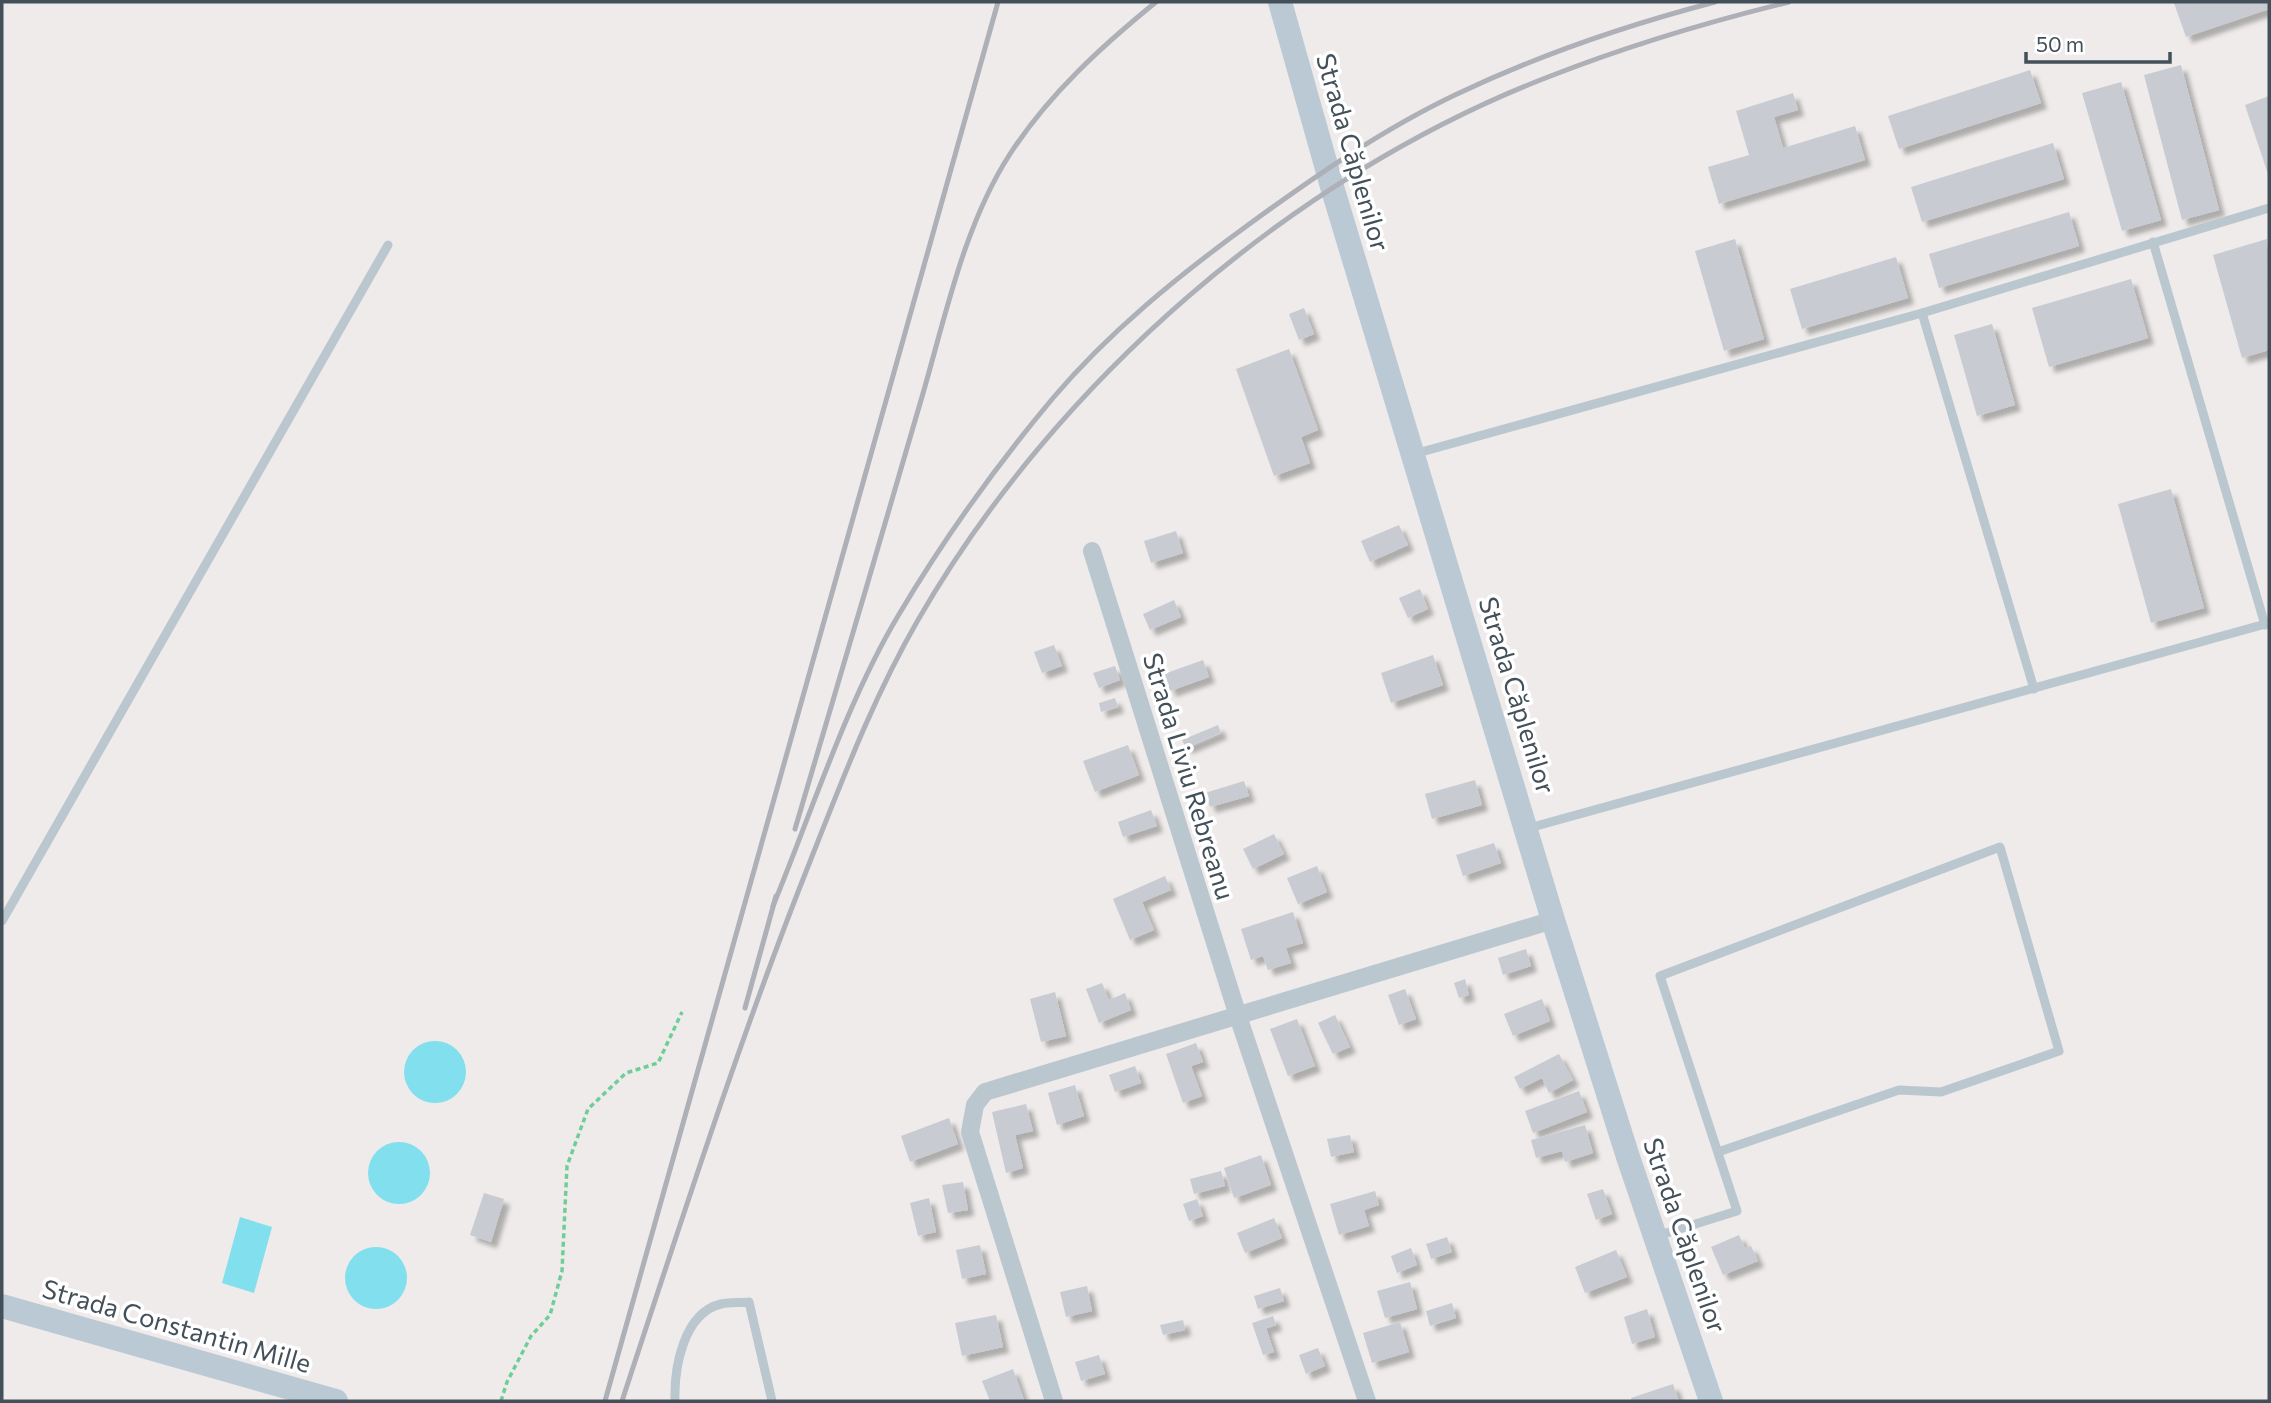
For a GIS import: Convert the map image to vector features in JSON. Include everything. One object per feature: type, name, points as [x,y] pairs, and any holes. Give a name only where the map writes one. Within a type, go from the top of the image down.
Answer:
[{"type":"street","name":"Strada Căplenilor","points":[[1280,2],[1553,920],[1711,1401]]},
{"type":"street","name":"Strada Liviu Rebreanu","points":[[1092,551],[1238,1016],[1367,1401]]},
{"type":"street","points":[[1054,1401],[970,1132],[975,1105],[985,1092],[1553,920]]},
{"type":"street","name":"Strada Constantin Mille","points":[[2,1306],[337,1401]]},
{"type":"lane","points":[[1414,454],[1922,313],[2269,208]]},
{"type":"lane","points":[[1528,829],[2267,624],[2152,242]]},
{"type":"lane","points":[[2,921],[388,245]]},
{"type":"lane","points":[[1922,313],[2034,689]]},
{"type":"lane","points":[[1655,1237],[1737,1211],[1660,976],[2000,847],[2059,1051],[1941,1092],[1899,1090],[1718,1152]]},
{"type":"lane","points":[[674,1401],[674,1376],[694,1321],[719,1304],[749,1302],[772,1401]]},
{"type":"path","points":[[501,1401],[507,1382],[531,1336],[550,1315],[562,1271],[567,1166],[588,1109],[626,1073],[658,1063],[682,1012]]},
{"type":"water","points":[[435,1041],[447,1043],[457,1050],[464,1060],[464,1084],[457,1094],[447,1101],[435,1103],[423,1101],[413,1094],[406,1084],[404,1072],[406,1060],[413,1050],[423,1043]]},
{"type":"water","points":[[399,1142],[411,1144],[421,1151],[428,1161],[428,1185],[421,1195],[411,1202],[399,1204],[387,1202],[377,1195],[370,1185],[368,1173],[370,1161],[377,1151],[387,1144]]},
{"type":"water","points":[[240,1217],[272,1227],[254,1293],[222,1283]]},
{"type":"water","points":[[376,1247],[388,1249],[398,1256],[405,1266],[405,1290],[398,1300],[388,1307],[376,1309],[364,1307],[354,1300],[347,1290],[345,1278],[347,1266],[354,1256],[364,1249]]},
{"type":"building","points":[[2269,2],[2269,9],[2186,37],[2174,3]]},
{"type":"building","points":[[2181,65],[2219,210],[2182,220],[2144,75]]},
{"type":"building","points":[[2030,70],[2041,103],[1899,149],[1888,116]]},
{"type":"building","points":[[2121,82],[2161,220],[2122,231],[2082,93]]},
{"type":"building","points":[[1793,93],[1798,110],[1774,117],[1783,148],[1855,126],[1865,160],[1719,204],[1708,167],[1749,155],[1736,111]]},
{"type":"building","points":[[2269,96],[2269,177],[2245,105]]},
{"type":"building","points":[[2053,143],[2064,179],[1922,222],[1911,187]]},
{"type":"building","points":[[2069,212],[2079,246],[1939,288],[1929,254]]},
{"type":"building","points":[[1735,239],[1764,339],[1724,351],[1695,251]]},
{"type":"building","points":[[2267,239],[2269,350],[2242,358],[2213,255]]},
{"type":"building","points":[[1896,257],[1908,298],[1802,329],[1790,289]]},
{"type":"building","points":[[2131,279],[2148,338],[2049,367],[2032,308]]},
{"type":"building","points":[[1304,308],[1314,334],[1299,340],[1289,314]]},
{"type":"building","points":[[1992,324],[2015,405],[1977,416],[1954,335]]},
{"type":"building","points":[[1289,349],[1318,430],[1301,437],[1310,463],[1274,476],[1236,369]]},
{"type":"building","points":[[2171,489],[2204,608],[2151,623],[2118,504]]},
{"type":"building","points":[[1399,525],[1408,545],[1370,562],[1361,541]]},
{"type":"building","points":[[1176,531],[1183,553],[1151,563],[1144,541]]},
{"type":"building","points":[[1420,589],[1428,609],[1408,618],[1399,598]]},
{"type":"building","points":[[1174,600],[1181,617],[1150,630],[1143,614]]},
{"type":"building","points":[[1054,645],[1062,666],[1042,673],[1034,652]]},
{"type":"building","points":[[1433,655],[1443,685],[1391,703],[1381,673]]},
{"type":"building","points":[[1203,660],[1209,677],[1170,691],[1164,674]]},
{"type":"building","points":[[1115,666],[1120,680],[1099,688],[1093,673]]},
{"type":"building","points":[[1115,698],[1118,707],[1101,712],[1099,703]]},
{"type":"building","points":[[1218,725],[1221,733],[1186,748],[1182,740]]},
{"type":"building","points":[[1128,745],[1139,775],[1095,792],[1083,761]]},
{"type":"building","points":[[1475,780],[1482,805],[1432,819],[1425,794]]},
{"type":"building","points":[[1244,781],[1249,796],[1210,807],[1205,793]]},
{"type":"building","points":[[1151,810],[1157,826],[1123,837],[1118,822]]},
{"type":"building","points":[[1274,834],[1284,854],[1253,869],[1243,849]]},
{"type":"building","points":[[1494,843],[1501,863],[1463,876],[1456,855]]},
{"type":"building","points":[[1317,866],[1327,892],[1298,904],[1287,878]]},
{"type":"building","points":[[1165,876],[1171,890],[1142,902],[1154,930],[1130,940],[1113,899]]},
{"type":"building","points":[[1293,912],[1303,943],[1286,948],[1291,963],[1268,970],[1263,956],[1251,960],[1241,929]]},
{"type":"building","points":[[1526,949],[1531,966],[1503,975],[1498,958]]},
{"type":"building","points":[[1465,979],[1469,995],[1459,998],[1454,983]]},
{"type":"building","points":[[1102,983],[1109,1000],[1125,993],[1131,1010],[1099,1023],[1086,989]]},
{"type":"building","points":[[1405,989],[1416,1019],[1399,1025],[1388,995]]},
{"type":"building","points":[[1055,992],[1066,1036],[1041,1042],[1030,999]]},
{"type":"building","points":[[1542,999],[1550,1021],[1513,1036],[1504,1014]]},
{"type":"building","points":[[1335,1015],[1350,1047],[1333,1054],[1318,1023]]},
{"type":"building","points":[[1297,1019],[1315,1066],[1288,1076],[1270,1029]]},
{"type":"building","points":[[1196,1043],[1203,1062],[1191,1066],[1202,1096],[1183,1103],[1166,1054]]},
{"type":"building","points":[[1559,1054],[1573,1080],[1549,1093],[1542,1078],[1520,1089],[1514,1077]]},
{"type":"building","points":[[1135,1066],[1141,1083],[1115,1092],[1109,1075]]},
{"type":"building","points":[[1075,1085],[1084,1116],[1057,1125],[1048,1093]]},
{"type":"building","points":[[1579,1091],[1587,1112],[1533,1133],[1525,1111]]},
{"type":"building","points":[[1026,1104],[1033,1131],[1015,1135],[1023,1168],[1006,1173],[992,1112]]},
{"type":"building","points":[[949,1118],[958,1144],[910,1162],[901,1136]]},
{"type":"building","points":[[1585,1125],[1593,1153],[1565,1162],[1562,1151],[1536,1158],[1531,1140]]},
{"type":"building","points":[[1350,1135],[1354,1152],[1331,1157],[1327,1139]]},
{"type":"building","points":[[1261,1155],[1271,1185],[1234,1198],[1224,1168]]},
{"type":"building","points":[[1221,1171],[1225,1186],[1194,1194],[1190,1179]]},
{"type":"building","points":[[963,1182],[968,1210],[948,1213],[942,1185]]},
{"type":"building","points":[[1603,1189],[1612,1214],[1596,1220],[1587,1194]]},
{"type":"building","points":[[1375,1191],[1379,1205],[1364,1210],[1369,1226],[1339,1235],[1330,1204]]},
{"type":"building","points":[[484,1193],[504,1199],[491,1242],[470,1235]]},
{"type":"building","points":[[929,1198],[936,1232],[918,1236],[910,1203]]},
{"type":"building","points":[[1197,1199],[1203,1216],[1189,1221],[1183,1204]]},
{"type":"building","points":[[1274,1218],[1282,1238],[1245,1253],[1237,1233]]},
{"type":"building","points":[[1739,1235],[1745,1248],[1751,1246],[1758,1261],[1723,1275],[1711,1247]]},
{"type":"building","points":[[1447,1237],[1452,1252],[1431,1259],[1426,1244]]},
{"type":"building","points":[[980,1245],[986,1274],[962,1279],[956,1250]]},
{"type":"building","points":[[1411,1248],[1417,1265],[1397,1273],[1391,1256]]},
{"type":"building","points":[[1616,1250],[1627,1277],[1585,1293],[1575,1267]]},
{"type":"building","points":[[1410,1282],[1417,1309],[1385,1318],[1377,1291]]},
{"type":"building","points":[[1087,1286],[1092,1311],[1066,1317],[1060,1292]]},
{"type":"building","points":[[1280,1288],[1284,1301],[1258,1309],[1254,1296]]},
{"type":"building","points":[[1452,1303],[1456,1318],[1430,1326],[1426,1311]]},
{"type":"building","points":[[1647,1309],[1655,1337],[1632,1344],[1624,1317]]},
{"type":"building","points":[[996,1315],[1003,1347],[962,1356],[955,1323]]},
{"type":"building","points":[[1273,1316],[1276,1325],[1266,1328],[1274,1352],[1263,1355],[1252,1323]]},
{"type":"building","points":[[1183,1320],[1185,1330],[1163,1335],[1160,1325]]},
{"type":"building","points":[[1400,1322],[1409,1352],[1372,1363],[1363,1333]]},
{"type":"building","points":[[1318,1348],[1325,1366],[1306,1374],[1299,1355]]},
{"type":"building","points":[[1099,1355],[1105,1374],[1081,1381],[1075,1362]]},
{"type":"building","points":[[1013,1369],[1024,1400],[990,1401],[982,1381]]},
{"type":"building","points":[[1673,1384],[1679,1401],[1632,1401],[1631,1398]]},
{"type":"railway","points":[[605,1401],[998,2]]},
{"type":"railway","points":[[795,829],[956,277],[979,213],[1010,154],[1042,111],[1096,54],[1156,2]]},
{"type":"railway","points":[[773,906],[846,721],[898,616],[933,559],[1011,450],[1097,350],[1145,306],[1222,244],[1324,172],[1402,122],[1457,94],[1551,54],[1616,31],[1715,2]]},
{"type":"railway","points":[[622,1401],[712,1128],[760,993],[860,738],[887,678],[918,620],[974,532],[1038,449],[1110,370],[1188,296],[1272,230],[1361,170],[1453,119],[1548,77],[1667,35],[1789,2]]},
{"type":"railway","points":[[745,1008],[776,896]]}]
